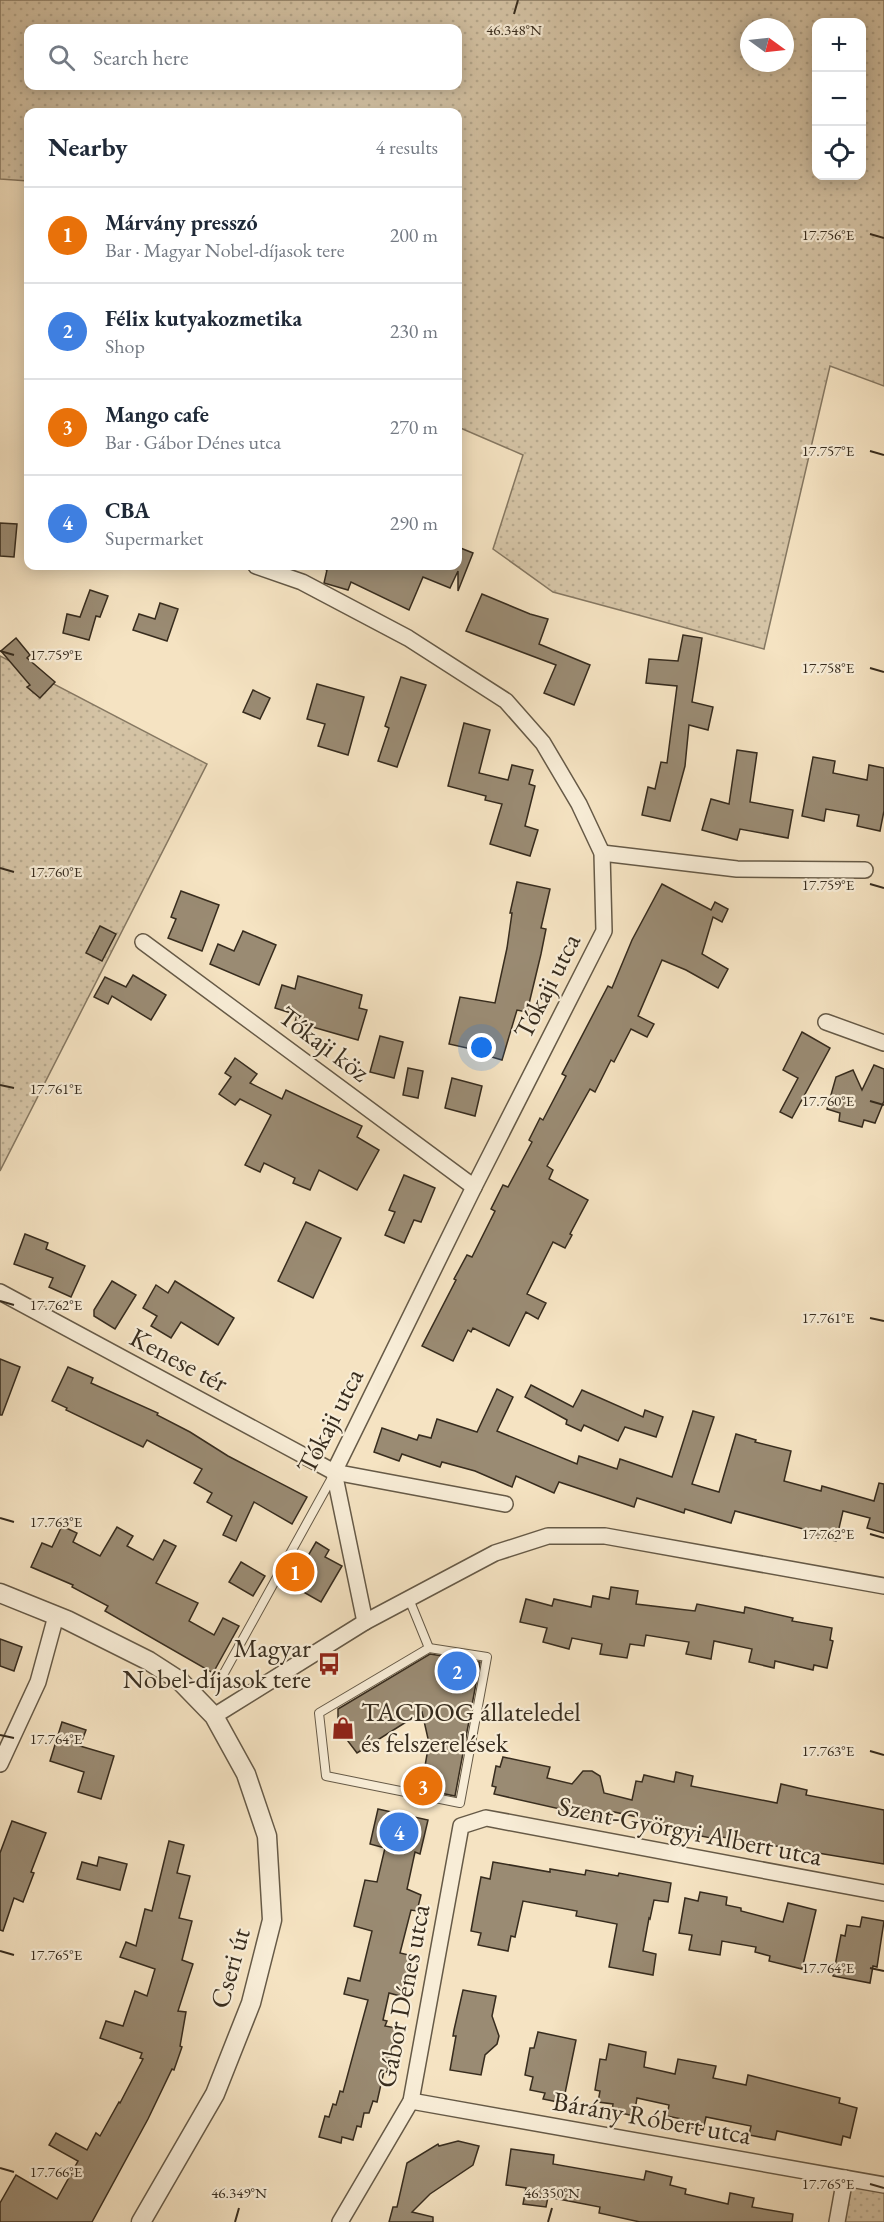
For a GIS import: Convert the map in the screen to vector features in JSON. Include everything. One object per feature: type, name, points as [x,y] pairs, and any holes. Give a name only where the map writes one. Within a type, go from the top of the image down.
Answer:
[{"type":"street","name":"Tókaji utca","points":[[268,570],[302,582],[408,638],[506,701],[543,743],[579,804],[602,853],[604,931],[474,1187],[334,1472]]},
{"type":"street","points":[[602,853],[737,869],[865,870]]},
{"type":"street","name":"Tókaji köz","points":[[143,942],[474,1187]]},
{"type":"street","points":[[826,1022],[884,1043]]},
{"type":"street","name":"Kenese tér","points":[[0,1292],[334,1472],[505,1504]]},
{"type":"street","points":[[334,1472],[366,1622]]},
{"type":"street","points":[[214,1716],[366,1622],[495,1553],[548,1536],[605,1536],[884,1586]]},
{"type":"street","name":"Cseri út","points":[[0,1593],[56,1616],[149,1661],[180,1680],[214,1716],[246,1774],[267,1836],[272,1920],[251,2003],[215,2094],[141,2222]]},
{"type":"street","points":[[0,1764],[38,1683],[56,1616]]},
{"type":"street","name":"Szent-Györgyi Albert utca","points":[[486,1818],[884,1893]]},
{"type":"street","name":"Gábor Dénes utca","points":[[340,2222],[411,2101],[461,1826],[486,1818]]},
{"type":"street","name":"Bárány Róbert utca","points":[[411,2101],[884,2185]]},
{"type":"street","points":[[837,2222],[845,2178]]},
{"type":"lane","name":"Tókaji utca","points":[[223,1676],[334,1472]]},
{"type":"lane","points":[[409,1599],[429,1648]]},
{"type":"lane","points":[[429,1648],[488,1657],[460,1803],[326,1776],[319,1713],[429,1648]]},
{"type":"shaded area","points":[[0,0],[884,0],[884,386],[830,366],[764,649],[553,592],[493,549],[523,455],[462,429],[462,108],[24,108],[24,181],[0,179]]},
{"type":"shaded area","points":[[0,656],[207,764],[0,1171]]},
{"type":"shaded area","points":[[845,2178],[884,2185],[884,2222],[837,2222]]},
{"type":"building","points":[[0,523],[17,524],[14,557],[0,556]]},
{"type":"building","points":[[462,549],[473,553],[458,591],[458,571],[450,588],[423,577],[409,610],[351,582],[348,590],[324,583],[327,570],[462,570]]},
{"type":"building","points":[[90,590],[108,596],[100,617],[96,616],[89,640],[63,633],[67,614],[80,617]]},
{"type":"building","points":[[482,594],[548,619],[539,644],[590,665],[574,705],[544,693],[556,665],[466,631]]},
{"type":"building","points":[[160,603],[178,609],[167,641],[133,630],[139,614],[155,619]]},
{"type":"building","points":[[683,635],[702,638],[692,702],[713,707],[708,730],[689,725],[685,766],[670,821],[642,815],[648,787],[655,789],[661,762],[667,763],[677,686],[646,683],[649,659],[678,661]]},
{"type":"building","points":[[16,638],[30,655],[27,658],[55,682],[40,698],[27,687],[30,685],[1,651]]},
{"type":"building","points":[[401,677],[426,685],[397,767],[378,761],[389,728],[385,726]]},
{"type":"building","points":[[317,684],[364,697],[348,755],[318,746],[325,724],[307,719]]},
{"type":"building","points":[[253,690],[270,698],[260,719],[243,712]]},
{"type":"building","points":[[464,723],[490,730],[479,773],[508,780],[512,765],[533,770],[529,784],[535,786],[525,826],[538,830],[530,856],[490,844],[502,804],[485,800],[486,796],[448,786]]},
{"type":"building","points":[[737,750],[757,753],[750,802],[793,810],[788,838],[740,829],[737,840],[702,830],[711,799],[729,804]]},
{"type":"building","points":[[813,757],[835,761],[833,773],[867,780],[869,765],[884,768],[884,811],[880,831],[857,826],[859,815],[826,809],[824,821],[802,816]]},
{"type":"building","points":[[517,882],[550,889],[541,928],[546,929],[527,1012],[517,1010],[502,1060],[475,1052],[476,1050],[449,1044],[460,997],[495,1003],[507,948],[512,913],[510,913]]},
{"type":"building","points":[[662,884],[711,910],[715,902],[728,909],[722,922],[713,917],[702,954],[728,969],[718,988],[662,960],[638,1016],[654,1024],[647,1037],[631,1029],[614,1062],[611,1060],[595,1092],[590,1089],[547,1166],[553,1170],[549,1179],[588,1200],[565,1248],[553,1242],[527,1294],[546,1303],[538,1319],[526,1312],[509,1346],[473,1328],[471,1332],[468,1330],[453,1361],[422,1346],[467,1255],[472,1257],[495,1211],[491,1209],[503,1185],[508,1187],[532,1142],[529,1140],[540,1118],[543,1120],[566,1076],[562,1074],[608,986],[612,988],[632,940]]},
{"type":"building","points":[[181,891],[219,905],[202,951],[168,938],[176,919],[171,917]]},
{"type":"building","points":[[100,926],[116,934],[102,961],[86,953]]},
{"type":"building","points":[[243,931],[276,945],[259,985],[210,964],[218,944],[234,951]]},
{"type":"building","points":[[133,975],[166,995],[151,1020],[112,996],[108,1004],[94,997],[105,977],[126,987]]},
{"type":"building","points":[[298,976],[362,995],[359,1008],[367,1010],[358,1040],[295,1022],[297,1015],[275,1008],[282,985],[295,989]]},
{"type":"building","points":[[802,1032],[830,1048],[792,1118],[780,1112],[798,1078],[783,1070]]},
{"type":"building","points":[[380,1036],[403,1042],[394,1078],[370,1072]]},
{"type":"building","points":[[235,1058],[257,1074],[250,1083],[282,1099],[286,1090],[362,1126],[357,1137],[379,1150],[357,1190],[319,1170],[310,1190],[293,1183],[295,1178],[264,1163],[260,1172],[245,1165],[271,1115],[240,1099],[235,1105],[219,1094],[231,1077],[225,1073]]},
{"type":"building","points":[[874,1065],[884,1069],[884,1101],[875,1123],[864,1120],[862,1127],[839,1121],[840,1113],[827,1109],[836,1077],[853,1070],[862,1090]]},
{"type":"building","points":[[408,1068],[423,1071],[418,1098],[403,1095]]},
{"type":"building","points":[[452,1078],[482,1086],[475,1116],[445,1108]]},
{"type":"building","points":[[404,1175],[435,1188],[421,1222],[414,1220],[404,1243],[385,1235],[395,1212],[389,1210]]},
{"type":"building","points":[[306,1222],[341,1238],[313,1298],[278,1281]]},
{"type":"building","points":[[25,1234],[48,1243],[46,1249],[85,1266],[71,1297],[49,1287],[53,1278],[14,1264]]},
{"type":"building","points":[[112,1281],[136,1295],[115,1329],[94,1316],[94,1310]]},
{"type":"building","points":[[175,1281],[234,1318],[218,1345],[181,1322],[171,1338],[151,1326],[157,1316],[143,1308],[156,1285],[168,1293]]},
{"type":"building","points":[[0,1359],[20,1367],[2,1415],[0,1415]]},
{"type":"building","points":[[68,1367],[93,1378],[91,1383],[158,1413],[157,1415],[228,1456],[307,1497],[292,1524],[254,1502],[236,1541],[223,1535],[232,1516],[207,1502],[212,1493],[194,1483],[202,1469],[147,1440],[143,1447],[52,1401]]},
{"type":"building","points":[[531,1385],[573,1407],[582,1390],[643,1417],[645,1410],[663,1417],[656,1437],[625,1427],[618,1441],[584,1425],[581,1431],[566,1424],[567,1420],[525,1397]]},
{"type":"building","points":[[497,1389],[513,1397],[497,1431],[577,1464],[579,1456],[617,1469],[620,1459],[672,1477],[693,1411],[714,1417],[692,1484],[719,1492],[736,1434],[756,1440],[755,1442],[791,1451],[784,1481],[821,1491],[822,1486],[874,1501],[879,1483],[884,1484],[884,1533],[867,1528],[870,1518],[843,1511],[836,1541],[810,1534],[811,1531],[735,1511],[731,1523],[685,1509],[684,1513],[637,1498],[634,1507],[559,1482],[554,1493],[516,1476],[512,1487],[475,1471],[442,1462],[440,1467],[402,1454],[399,1461],[374,1452],[382,1428],[417,1440],[419,1435],[431,1438],[437,1419],[477,1432]]},
{"type":"building","points":[[62,1526],[77,1533],[73,1542],[100,1556],[117,1527],[133,1536],[127,1546],[153,1560],[164,1540],[176,1546],[156,1583],[198,1603],[189,1621],[214,1635],[223,1618],[239,1626],[213,1673],[105,1611],[108,1606],[72,1587],[73,1585],[31,1567],[42,1543],[52,1547]]},
{"type":"building","points":[[316,1542],[329,1550],[325,1557],[342,1566],[321,1602],[291,1585]]},
{"type":"building","points":[[241,1562],[265,1576],[253,1596],[229,1582]]},
{"type":"building","points":[[611,1587],[638,1591],[636,1604],[695,1611],[697,1604],[744,1613],[745,1607],[793,1618],[792,1621],[832,1628],[830,1640],[833,1641],[827,1668],[814,1665],[813,1670],[775,1661],[774,1668],[749,1662],[752,1649],[714,1641],[711,1659],[686,1654],[689,1642],[646,1635],[644,1646],[630,1644],[627,1658],[600,1654],[602,1644],[572,1638],[569,1649],[543,1642],[547,1628],[520,1622],[526,1599],[552,1606],[554,1599],[591,1607],[593,1596],[609,1599]]},
{"type":"building","points":[[0,1639],[22,1647],[14,1671],[0,1666]]},
{"type":"building","points":[[430,1654],[480,1662],[455,1796],[421,1789],[429,1743],[422,1712],[357,1753],[338,1728],[338,1709]]},
{"type":"building","points":[[62,1722],[86,1730],[80,1746],[114,1756],[101,1799],[78,1792],[84,1772],[50,1761]]},
{"type":"building","points":[[503,1757],[550,1767],[547,1778],[572,1784],[583,1771],[592,1771],[600,1776],[604,1793],[632,1800],[636,1781],[642,1782],[644,1775],[674,1782],[676,1772],[693,1776],[691,1786],[777,1803],[781,1784],[807,1790],[806,1795],[884,1810],[884,1864],[722,1837],[721,1840],[659,1826],[660,1822],[614,1812],[612,1820],[593,1815],[591,1821],[577,1817],[578,1813],[494,1794],[496,1787],[492,1786],[496,1766],[500,1767]]},
{"type":"building","points":[[378,1809],[428,1820],[420,1854],[415,1852],[407,1889],[421,1895],[417,1911],[411,1910],[400,1953],[413,1956],[404,1997],[389,1993],[383,2020],[387,2021],[385,2026],[396,2028],[387,2072],[384,2071],[377,2102],[373,2101],[369,2113],[364,2113],[361,2127],[357,2126],[353,2140],[342,2137],[341,2143],[319,2137],[325,2116],[329,2117],[340,2091],[343,2092],[368,2000],[344,1994],[348,1978],[360,1981],[372,1931],[354,1926],[365,1880],[377,1882],[385,1848],[370,1844]]},
{"type":"building","points":[[12,1821],[46,1833],[31,1872],[34,1873],[23,1902],[14,1898],[3,1931],[0,1930],[0,1853]]},
{"type":"building","points":[[169,1841],[184,1845],[177,1873],[190,1876],[179,1918],[192,1921],[182,1960],[193,1964],[178,2011],[186,2012],[180,2046],[182,2047],[174,2070],[172,2069],[148,2119],[92,2222],[0,2222],[0,2203],[16,2175],[57,2199],[78,2161],[49,2145],[56,2133],[87,2150],[96,2133],[100,2136],[143,2059],[140,2058],[142,2053],[100,2038],[106,2021],[123,2026],[135,1991],[147,1996],[155,1969],[120,1957],[126,1942],[136,1946],[145,1909],[152,1911]]},
{"type":"building","points":[[99,1857],[127,1864],[120,1890],[77,1879],[82,1862],[97,1866]]},
{"type":"building","points":[[493,1862],[550,1872],[550,1869],[585,1875],[586,1870],[618,1876],[619,1873],[671,1883],[668,1902],[654,1900],[649,1918],[643,1951],[656,1954],[653,1975],[609,1967],[617,1924],[576,1916],[577,1911],[523,1901],[515,1937],[511,1936],[508,1951],[478,1945],[481,1933],[471,1931],[481,1877],[490,1879]]},
{"type":"building","points":[[700,1892],[727,1897],[726,1905],[783,1922],[788,1903],[816,1910],[802,1969],[769,1961],[770,1956],[755,1952],[756,1947],[722,1941],[720,1955],[689,1950],[692,1935],[679,1933],[685,1898],[698,1901]]},
{"type":"building","points":[[862,1917],[884,1921],[877,1967],[873,1966],[870,1983],[833,1976],[841,1935],[845,1936],[847,1925],[860,1927]]},
{"type":"building","points":[[463,1990],[496,1996],[492,2016],[499,2036],[497,2044],[485,2055],[481,2075],[450,2070],[456,2036],[453,2036]]},
{"type":"building","points":[[538,2032],[576,2040],[563,2103],[543,2099],[545,2093],[530,2090],[533,2077],[525,2075],[530,2048],[534,2048]]},
{"type":"building","points":[[609,2044],[646,2052],[644,2067],[675,2074],[678,2059],[716,2066],[713,2078],[746,2085],[748,2075],[840,2098],[839,2103],[857,2108],[850,2138],[843,2136],[841,2145],[777,2131],[775,2140],[749,2135],[751,2126],[706,2117],[703,2130],[681,2126],[682,2119],[667,2116],[669,2105],[637,2098],[634,2116],[612,2111],[613,2104],[598,2102],[600,2091],[595,2090],[600,2059],[606,2060]]},
{"type":"building","points":[[458,2141],[479,2146],[473,2165],[430,2194],[412,2212],[433,2217],[433,2222],[389,2222],[393,2207],[397,2207],[407,2163],[438,2144],[439,2146]]},
{"type":"building","points":[[511,2149],[554,2155],[553,2164],[644,2180],[646,2171],[672,2177],[670,2185],[686,2189],[685,2194],[728,2204],[730,2193],[754,2198],[752,2207],[793,2214],[792,2222],[640,2222],[599,2213],[600,2207],[548,2197],[546,2207],[523,2204],[526,2188],[506,2185]]},
{"type":"place","name":"Márvány presszó","points":[[295,1572]]},
{"type":"place","name":"Magyar Nobel-díjasok tere","points":[[329,1664]]},
{"type":"place","name":"Félix kutyakozmetika","points":[[457,1671]]},
{"type":"place","name":"TACDOG állateledel és felszerelések","points":[[343,1728]]},
{"type":"place","name":"Mango cafe","points":[[423,1786]]},
{"type":"place","name":"CBA","points":[[399,1832]]}]
